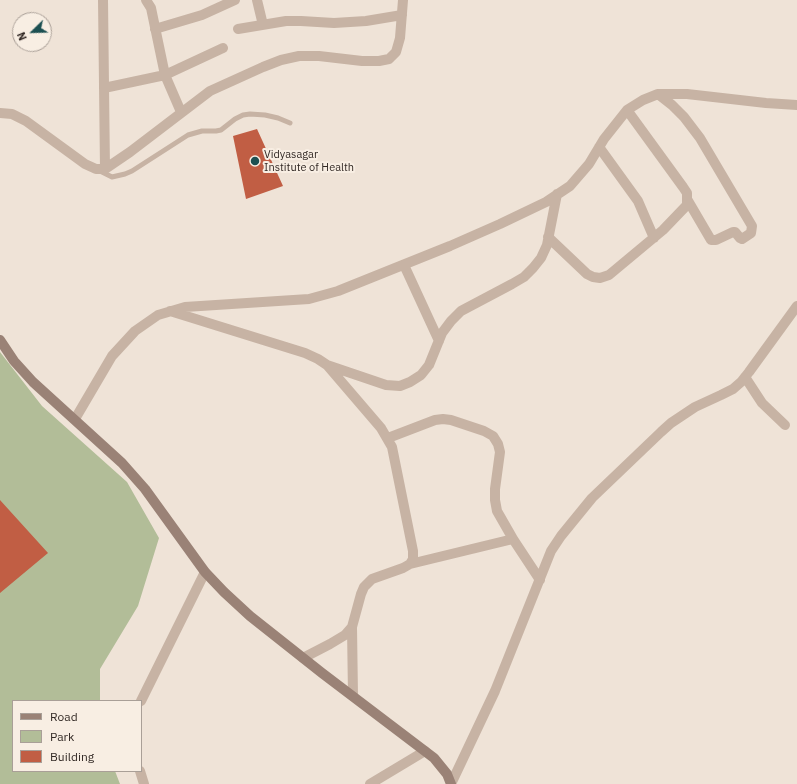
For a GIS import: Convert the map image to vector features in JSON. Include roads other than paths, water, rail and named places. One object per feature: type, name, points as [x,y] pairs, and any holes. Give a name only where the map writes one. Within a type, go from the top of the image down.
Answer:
[{"type":"main road","points":[[0,340],[14,361],[33,382],[122,463],[145,489],[205,572],[224,592],[250,616],[302,658],[434,758],[447,774],[451,784]]},
{"type":"street","points":[[101,169],[104,88],[103,0]]},
{"type":"street","points":[[146,0],[151,8],[165,75],[181,112]]},
{"type":"street","points":[[155,28],[202,15],[235,0]]},
{"type":"street","points":[[257,0],[263,25]]},
{"type":"street","points":[[0,113],[12,114],[26,121],[85,164],[101,169],[130,152],[210,91],[281,60],[299,56],[319,56],[362,61],[379,61],[389,59],[396,52],[400,38],[403,0]]},
{"type":"street","points":[[238,29],[286,21],[334,23],[402,15]]},
{"type":"street","points":[[104,88],[165,75],[222,48]]},
{"type":"street","points":[[75,419],[112,356],[135,331],[158,315],[185,307],[309,299],[338,292],[500,224],[546,202],[570,186],[589,164],[599,147],[627,110],[643,100],[658,94],[687,94],[797,105]]},
{"type":"street","points":[[627,110],[683,186],[687,193],[688,199],[711,240],[716,240],[733,232],[735,232],[740,238],[752,233],[752,226],[700,138],[684,117],[658,94]]},
{"type":"street","points":[[599,147],[638,201],[654,238]]},
{"type":"street","points":[[170,311],[305,353],[327,365],[386,385],[400,386],[421,376],[429,365],[442,333],[461,311],[524,277],[533,268],[541,258],[547,245],[557,194]]},
{"type":"street","points":[[548,237],[587,274],[600,278],[609,275],[654,238],[677,216],[688,199]]},
{"type":"street","points":[[404,265],[439,341]]},
{"type":"street","points":[[451,784],[495,690],[551,551],[561,536],[592,498],[671,423],[695,407],[733,389],[745,377],[797,306]]},
{"type":"street","points":[[327,365],[381,428],[392,447],[413,551],[413,559],[410,564]]},
{"type":"street","points":[[745,377],[762,403],[785,425]]},
{"type":"street","points":[[388,438],[443,419],[464,424],[494,436],[500,452],[495,489],[497,511],[513,539],[540,580]]},
{"type":"street","points":[[353,696],[352,627],[361,594],[364,587],[372,578],[410,564],[513,539]]},
{"type":"street","points":[[141,700],[205,572]]},
{"type":"street","points":[[302,658],[339,640],[352,627]]},
{"type":"street","points":[[370,784],[425,751]]},
{"type":"street","points":[[140,772],[144,784]]},
{"type":"lane","points":[[101,169],[112,177],[125,174],[188,135],[202,130],[216,132],[221,130],[235,118],[243,115],[265,115],[290,123]]},
{"type":"place","name":"Vidyasagar Institute of Health","points":[[255,161]]}]
